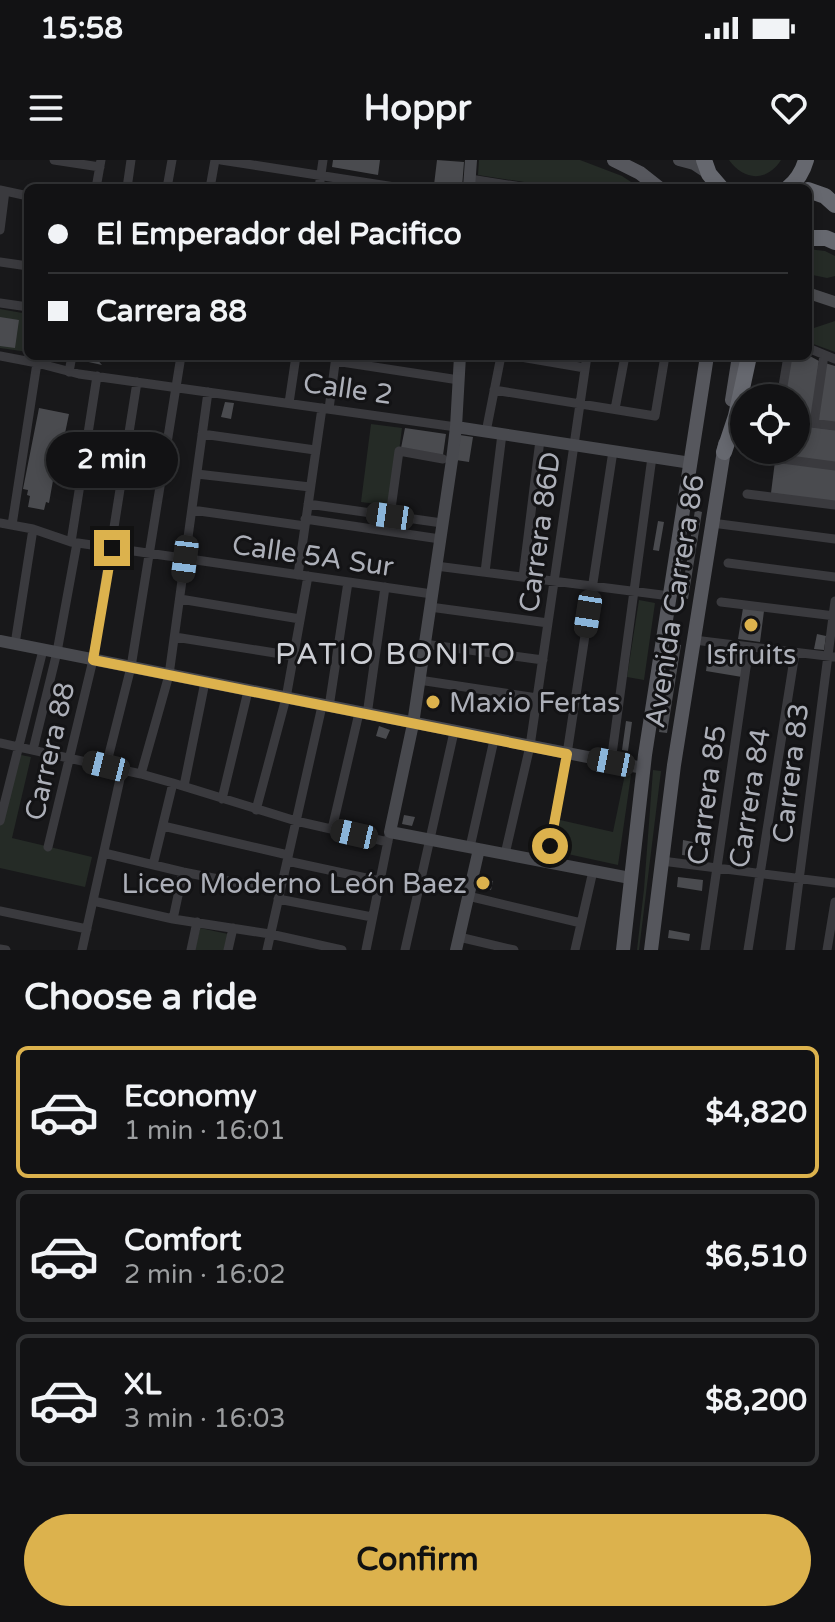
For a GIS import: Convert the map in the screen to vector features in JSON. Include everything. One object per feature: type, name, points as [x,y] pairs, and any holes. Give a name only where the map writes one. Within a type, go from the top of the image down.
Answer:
[{"type":"highway","points":[[794,184],[806,160]]},
{"type":"highway","points":[[812,191],[825,196],[835,205]]},
{"type":"highway","points":[[812,238],[835,242]]},
{"type":"highway","points":[[724,452],[736,416],[748,360]]},
{"type":"main road","points":[[614,160],[654,184]]},
{"type":"main road","points":[[694,442],[698,360]]},
{"type":"main road","name":"Avenida Carrera 86","points":[[623,950],[643,768],[706,360]]},
{"type":"main road","name":"Avenida Carrera 86","points":[[651,950],[674,765],[738,360]]},
{"type":"street","points":[[54,160],[100,164],[97,184]]},
{"type":"street","points":[[128,184],[131,160]]},
{"type":"street","points":[[168,184],[172,160]]},
{"type":"street","points":[[211,184],[215,160]]},
{"type":"street","points":[[221,160],[374,184]]},
{"type":"street","points":[[320,184],[323,160]]},
{"type":"street","points":[[470,183],[471,160]]},
{"type":"street","points":[[679,160],[694,164],[714,179]]},
{"type":"street","points":[[0,230],[3,191],[24,195]]},
{"type":"street","points":[[0,262],[24,265]]},
{"type":"street","points":[[0,303],[24,306]]},
{"type":"street","points":[[812,350],[835,359]]},
{"type":"street","points":[[814,423],[824,355]]},
{"type":"street","name":"Calle 2","points":[[0,356],[69,372],[691,463]]},
{"type":"street","points":[[69,372],[71,360]]},
{"type":"street","points":[[106,766],[131,667],[180,360]]},
{"type":"street","points":[[289,403],[295,360]]},
{"type":"street","points":[[256,810],[294,656],[300,619],[305,522],[315,450],[336,360]]},
{"type":"street","points":[[347,360],[459,380]]},
{"type":"street","points":[[366,950],[413,724],[456,427],[460,360]]},
{"type":"street","points":[[486,432],[500,360]]},
{"type":"street","points":[[550,360],[585,368]]},
{"type":"street","name":"Carrera 86D","points":[[505,854],[530,746],[586,360]]},
{"type":"street","points":[[615,409],[624,360]]},
{"type":"street","points":[[494,390],[655,416],[664,360]]},
{"type":"street","points":[[783,384],[787,360]]},
{"type":"street","points":[[12,525],[37,363]]},
{"type":"street","points":[[33,750],[57,652],[97,376]]},
{"type":"street","name":"Carrera 88","points":[[48,847],[93,660],[137,382]]},
{"type":"street","points":[[141,774],[169,675],[208,392]]},
{"type":"street","points":[[810,423],[835,426]]},
{"type":"street","points":[[202,434],[315,450]]},
{"type":"street","points":[[485,572],[502,434]]},
{"type":"street","points":[[523,577],[540,440]]},
{"type":"street","points":[[390,516],[399,451],[443,459]]},
{"type":"street","points":[[547,862],[567,754],[613,451]]},
{"type":"street","points":[[611,762],[652,457]]},
{"type":"street","points":[[810,463],[835,466]]},
{"type":"street","points":[[197,474],[310,487]]},
{"type":"street","points":[[747,494],[835,505]]},
{"type":"street","points":[[308,504],[442,523]]},
{"type":"street","points":[[192,510],[440,539]]},
{"type":"street","name":"Calle 5A Sur","points":[[0,523],[33,529],[74,543],[385,587],[431,601],[548,623]]},
{"type":"street","points":[[712,523],[835,539]]},
{"type":"street","points":[[33,529],[4,644],[643,768]]},
{"type":"street","points":[[728,563],[835,577]]},
{"type":"street","points":[[436,566],[670,596]]},
{"type":"street","points":[[267,950],[325,706],[348,582]]},
{"type":"street","points":[[332,829],[363,714],[385,587]]},
{"type":"street","points":[[180,599],[300,619]]},
{"type":"street","name":"Carrera 83","points":[[790,950],[831,657],[835,601]]},
{"type":"street","points":[[721,602],[834,616]]},
{"type":"street","points":[[175,637],[294,656]]},
{"type":"street","points":[[694,640],[831,657]]},
{"type":"street","points":[[424,644],[543,660]]},
{"type":"street","name":"Carrera 85","points":[[705,950],[749,647]]},
{"type":"street","points":[[0,821],[4,787],[18,747],[43,650]]},
{"type":"street","name":"Carrera 84","points":[[748,950],[795,653]]},
{"type":"street","points":[[419,680],[537,698]]},
{"type":"street","points":[[153,865],[205,682]]},
{"type":"street","points":[[222,799],[248,691]]},
{"type":"street","points":[[405,950],[454,732]]},
{"type":"street","points":[[494,740],[457,944],[514,950]]},
{"type":"street","points":[[0,743],[141,774],[256,810],[332,829],[430,840],[630,878]]},
{"type":"street","points":[[94,950],[83,949],[122,770]]},
{"type":"street","points":[[163,826],[380,881]]},
{"type":"street","points":[[104,853],[372,917]]},
{"type":"street","points":[[662,861],[835,883]]},
{"type":"street","points":[[575,950],[593,871]]},
{"type":"street","points":[[173,919],[183,872]]},
{"type":"street","points":[[468,896],[581,923]]},
{"type":"street","points":[[93,901],[173,919],[270,934],[308,946],[342,950]]},
{"type":"street","points":[[827,950],[835,902]]},
{"type":"street","points":[[0,911],[87,929]]},
{"type":"street","points":[[191,950],[197,922]]},
{"type":"street","points":[[228,950],[233,928]]},
{"type":"street","points":[[0,949],[6,950]]},
{"type":"shaded area","points":[[479,160],[580,160],[622,176],[634,184],[537,184],[478,175]]},
{"type":"shaded area","points":[[729,160],[781,160],[769,172],[755,176],[741,172]]},
{"type":"shaded area","points":[[812,249],[835,256],[835,276],[812,275]]},
{"type":"shaded area","points":[[0,309],[24,313],[24,351],[0,348]]},
{"type":"shaded area","points":[[835,321],[835,352],[812,343],[812,329]]},
{"type":"shaded area","points":[[371,424],[402,428],[392,506],[361,502]]},
{"type":"shaded area","points":[[639,600],[655,603],[644,680],[627,677]]},
{"type":"shaded area","points":[[16,754],[31,757],[12,838],[92,857],[85,887],[0,868],[0,816]]},
{"type":"shaded area","points":[[653,770],[661,771],[637,950],[644,889]]},
{"type":"shaded area","points":[[625,774],[631,775],[618,865],[554,851],[560,820],[613,832]]},
{"type":"shaded area","points":[[200,928],[228,934],[224,950],[195,950]]},
{"type":"building","points":[[333,160],[380,160],[378,175],[332,167]]},
{"type":"building","points":[[437,160],[464,162],[462,184],[434,184]]},
{"type":"building","points":[[812,288],[835,296],[835,308],[812,300]]},
{"type":"building","points":[[0,317],[19,320],[15,348],[0,346]]},
{"type":"building","points":[[812,357],[819,361],[811,422],[810,384],[785,384],[789,360],[812,360]]},
{"type":"building","points":[[80,360],[98,360],[102,365]]},
{"type":"building","points":[[825,363],[835,366],[835,423],[816,423]]},
{"type":"building","points":[[225,402],[234,403],[231,419],[221,417]]},
{"type":"building","points":[[39,408],[69,414],[63,443],[56,442],[53,457],[57,458],[49,503],[46,502],[44,510],[28,507],[30,496],[27,495],[28,490],[23,489]]},
{"type":"building","points":[[810,427],[835,430],[835,464],[810,461]]},
{"type":"building","points":[[405,428],[446,434],[443,455],[401,448]]},
{"type":"building","points":[[460,435],[473,437],[469,462],[456,460]]},
{"type":"building","points":[[775,464],[835,468],[835,502],[771,493]]},
{"type":"building","points":[[695,510],[702,512],[688,599],[681,598]]},
{"type":"building","points":[[658,521],[664,522],[659,551],[653,550]]},
{"type":"building","name":"Isfruits","points":[[743,608],[764,611],[760,642],[738,639]]},
{"type":"building","points":[[817,634],[826,636],[824,650],[814,649]]},
{"type":"building","points":[[674,644],[681,645],[667,733],[659,732]]},
{"type":"building","points":[[709,649],[745,654],[742,677],[706,671]]},
{"type":"building","name":"Maxio Fertas","points":[[427,695],[440,696],[439,708],[426,707]]},
{"type":"building","points":[[626,721],[632,722],[628,751],[622,750]]},
{"type":"building","points":[[379,726],[390,730],[386,739],[376,736]]},
{"type":"building","points":[[404,815],[415,817],[412,826],[402,824]]},
{"type":"building","points":[[683,840],[693,842],[691,856],[682,855]]},
{"type":"building","name":"Liceo Moderno León Baez","points":[[476,877],[493,881],[491,890],[473,886]]},
{"type":"building","points":[[678,877],[703,880],[702,891],[677,887]]},
{"type":"building","points":[[669,930],[690,934],[689,941],[668,938]]},
{"type":"place","name":"Isfruits","points":[[751,625]]},
{"type":"place","name":"Maxio Fertas","points":[[433,702]]},
{"type":"place","name":"Liceo Moderno León Baez","points":[[483,883]]},
{"type":"district","name":"PATIO BONITO","points":[[396,654]]},
{"type":"route","points":[[112,548],[93,660],[567,754],[550,846]]}]
